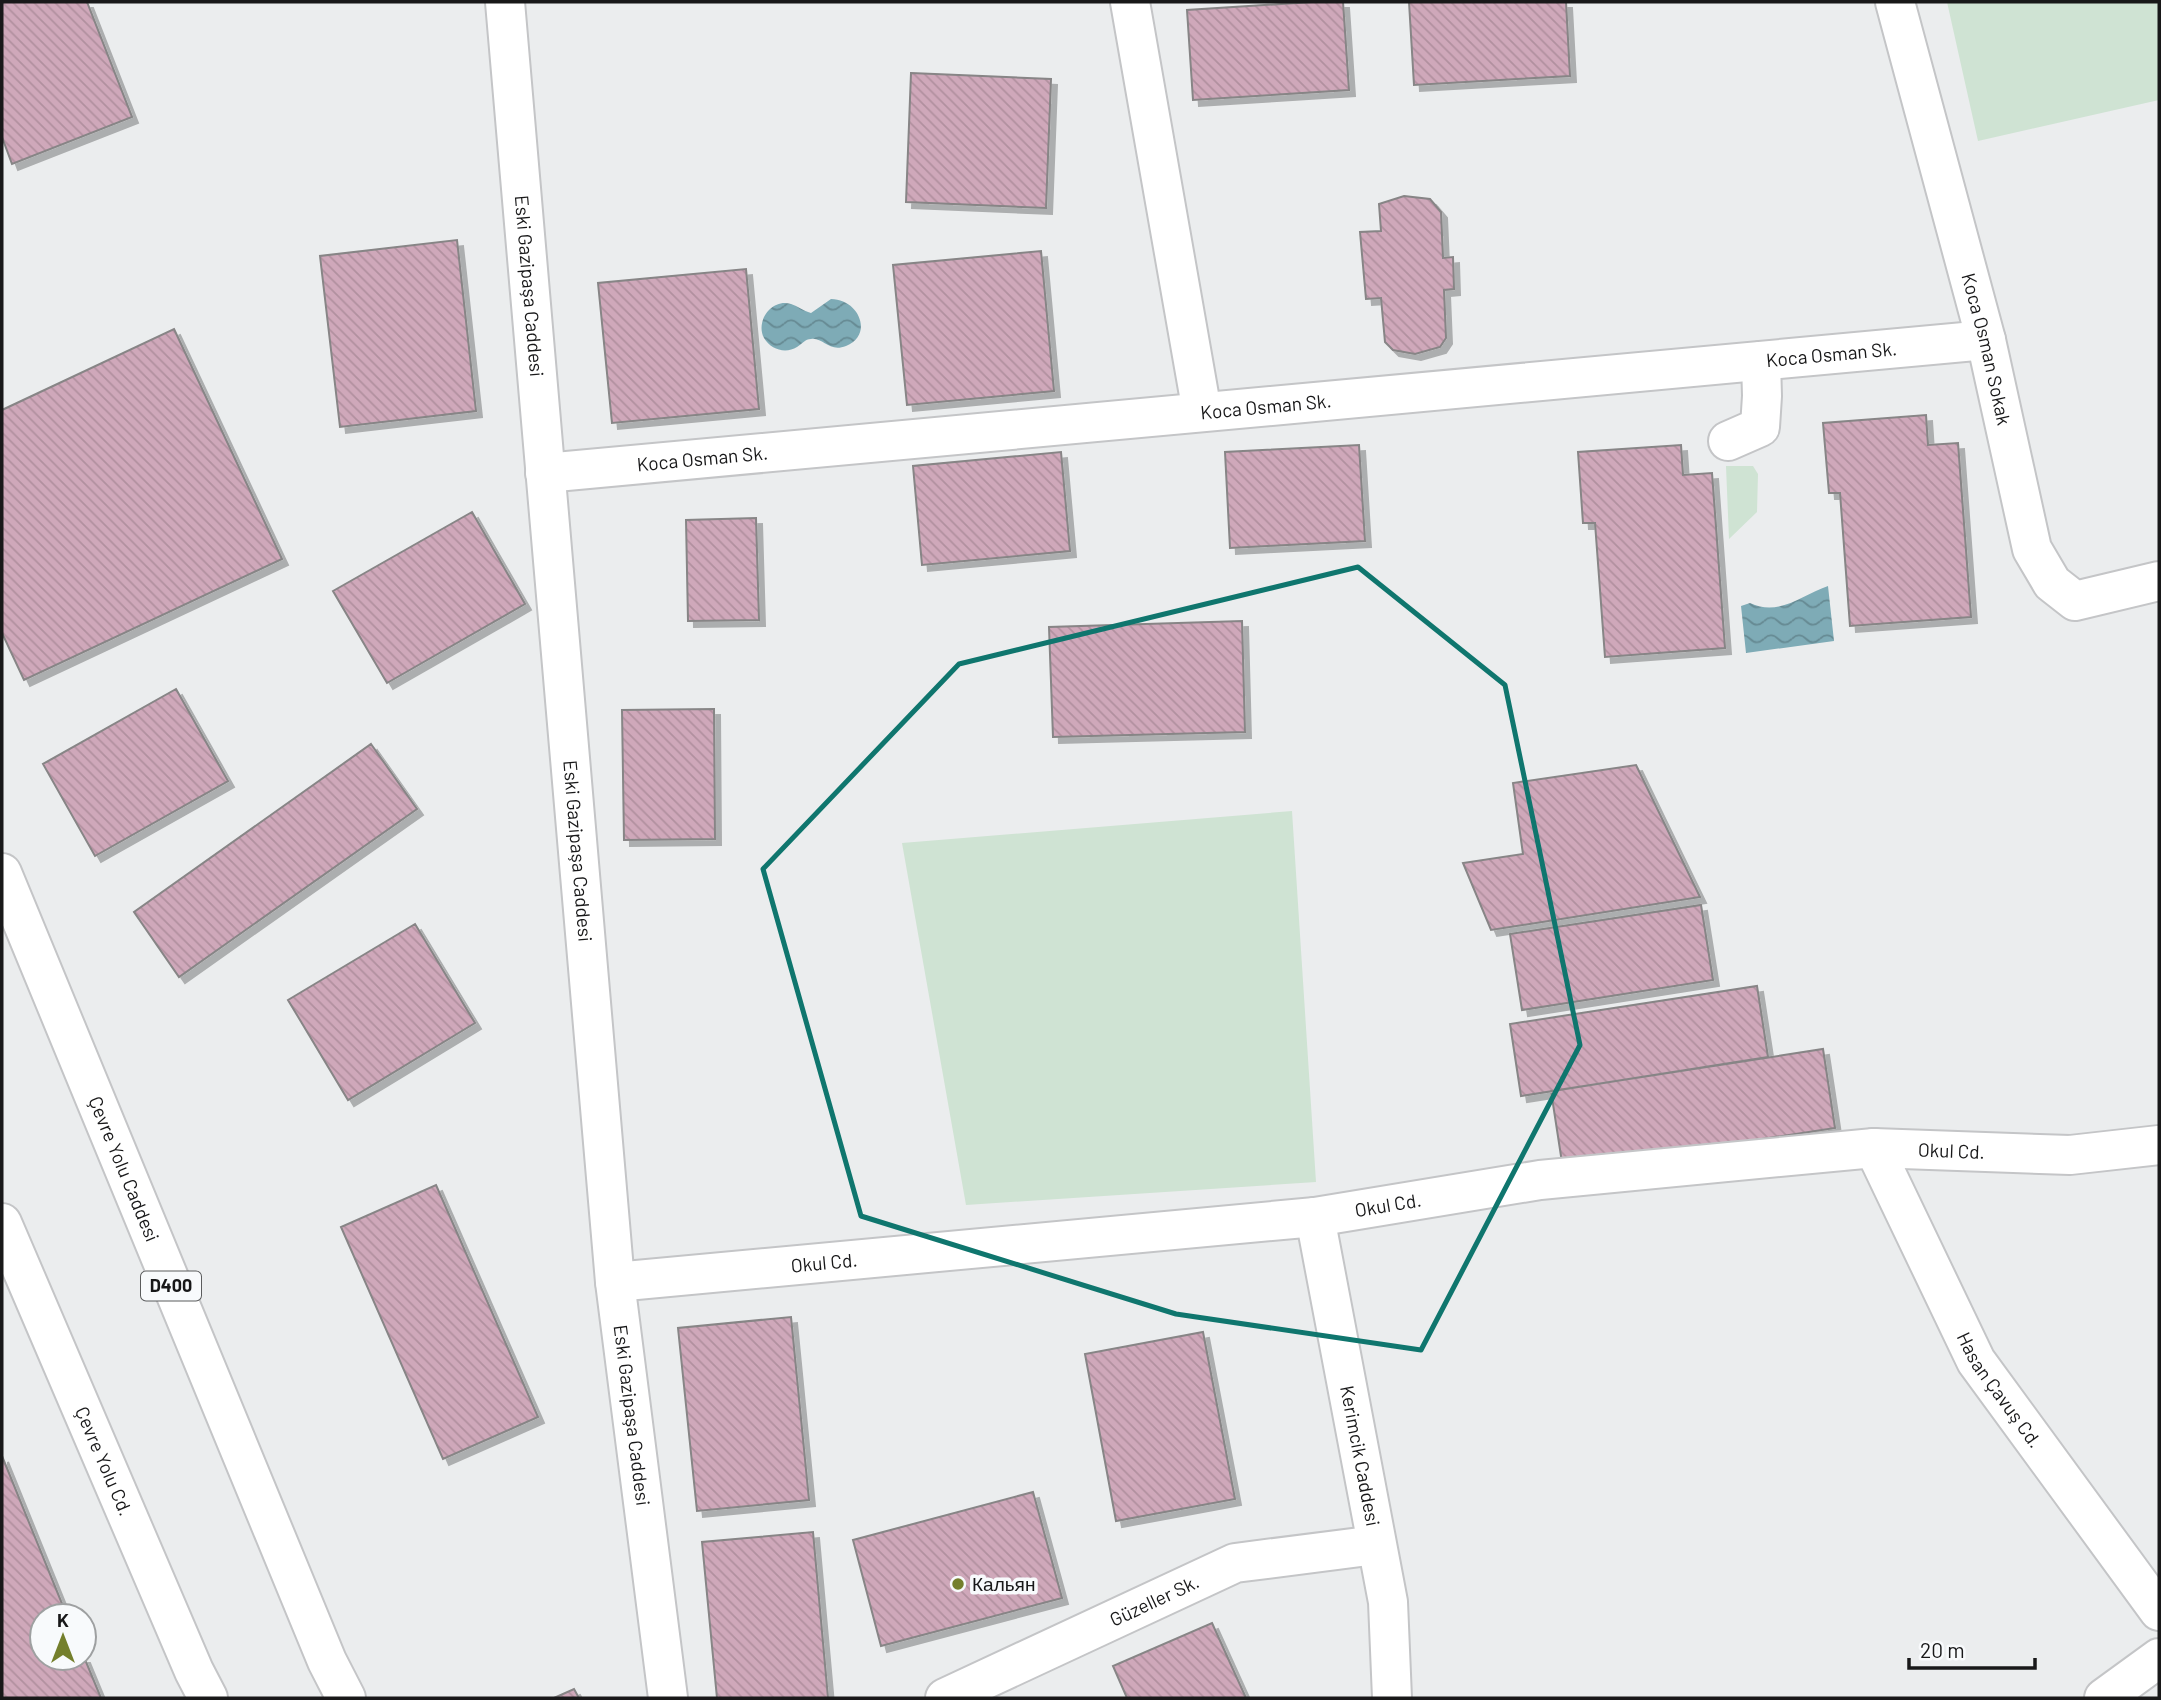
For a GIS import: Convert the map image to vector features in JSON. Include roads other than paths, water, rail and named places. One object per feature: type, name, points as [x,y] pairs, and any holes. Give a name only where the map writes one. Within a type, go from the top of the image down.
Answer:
[{"type":"main road","name":"Eski Gazipaşa Caddesi","points":[[505,2],[615,1282],[668,1698]]},
{"type":"main road","points":[[1130,2],[1202,412]]},
{"type":"main road","name":"Koca Osman Sokak","points":[[1895,2],[1986,340],[2032,549],[2052,583],[2076,600],[2159,581]]},
{"type":"main road","name":"Koca Osman Sk.","points":[[545,472],[1986,340]]},
{"type":"main road","points":[[1728,441],[1759,427],[1761,361]]},
{"type":"main road","name":"Çevre Yolu Caddesi","points":[[2,873],[316,1636],[346,1698]]},
{"type":"main road","name":"Okul Cd.","points":[[615,1282],[1315,1217],[1540,1180],[1874,1148],[2070,1155],[2159,1145]]},
{"type":"main road","name":"Hasan Çavuş Cd.","points":[[1874,1148],[1976,1361],[2159,1611]]},
{"type":"main road","name":"Kerimcik Caddesi","points":[[1315,1217],[1388,1602],[1392,1698]]},
{"type":"main road","name":"Çevre Yolu Cd.","points":[[2,1223],[194,1671],[208,1698]]},
{"type":"main road","name":"Güzeller Sk.","points":[[945,1698],[1236,1563],[1376,1545]]},
{"type":"main road","points":[[2104,1698],[2159,1658]]},
{"type":"water","points":[[831,299],[849,305],[860,318],[861,326],[855,341],[835,348],[811,339],[793,349],[784,350],[775,348],[764,338],[764,318],[767,312],[778,304],[794,305],[811,313]]},
{"type":"water","points":[[1828,586],[1834,641],[1746,653],[1741,606],[1750,603],[1771,608],[1781,606]]},
{"type":"place","name":"Кальян","points":[[958,1584]]}]
